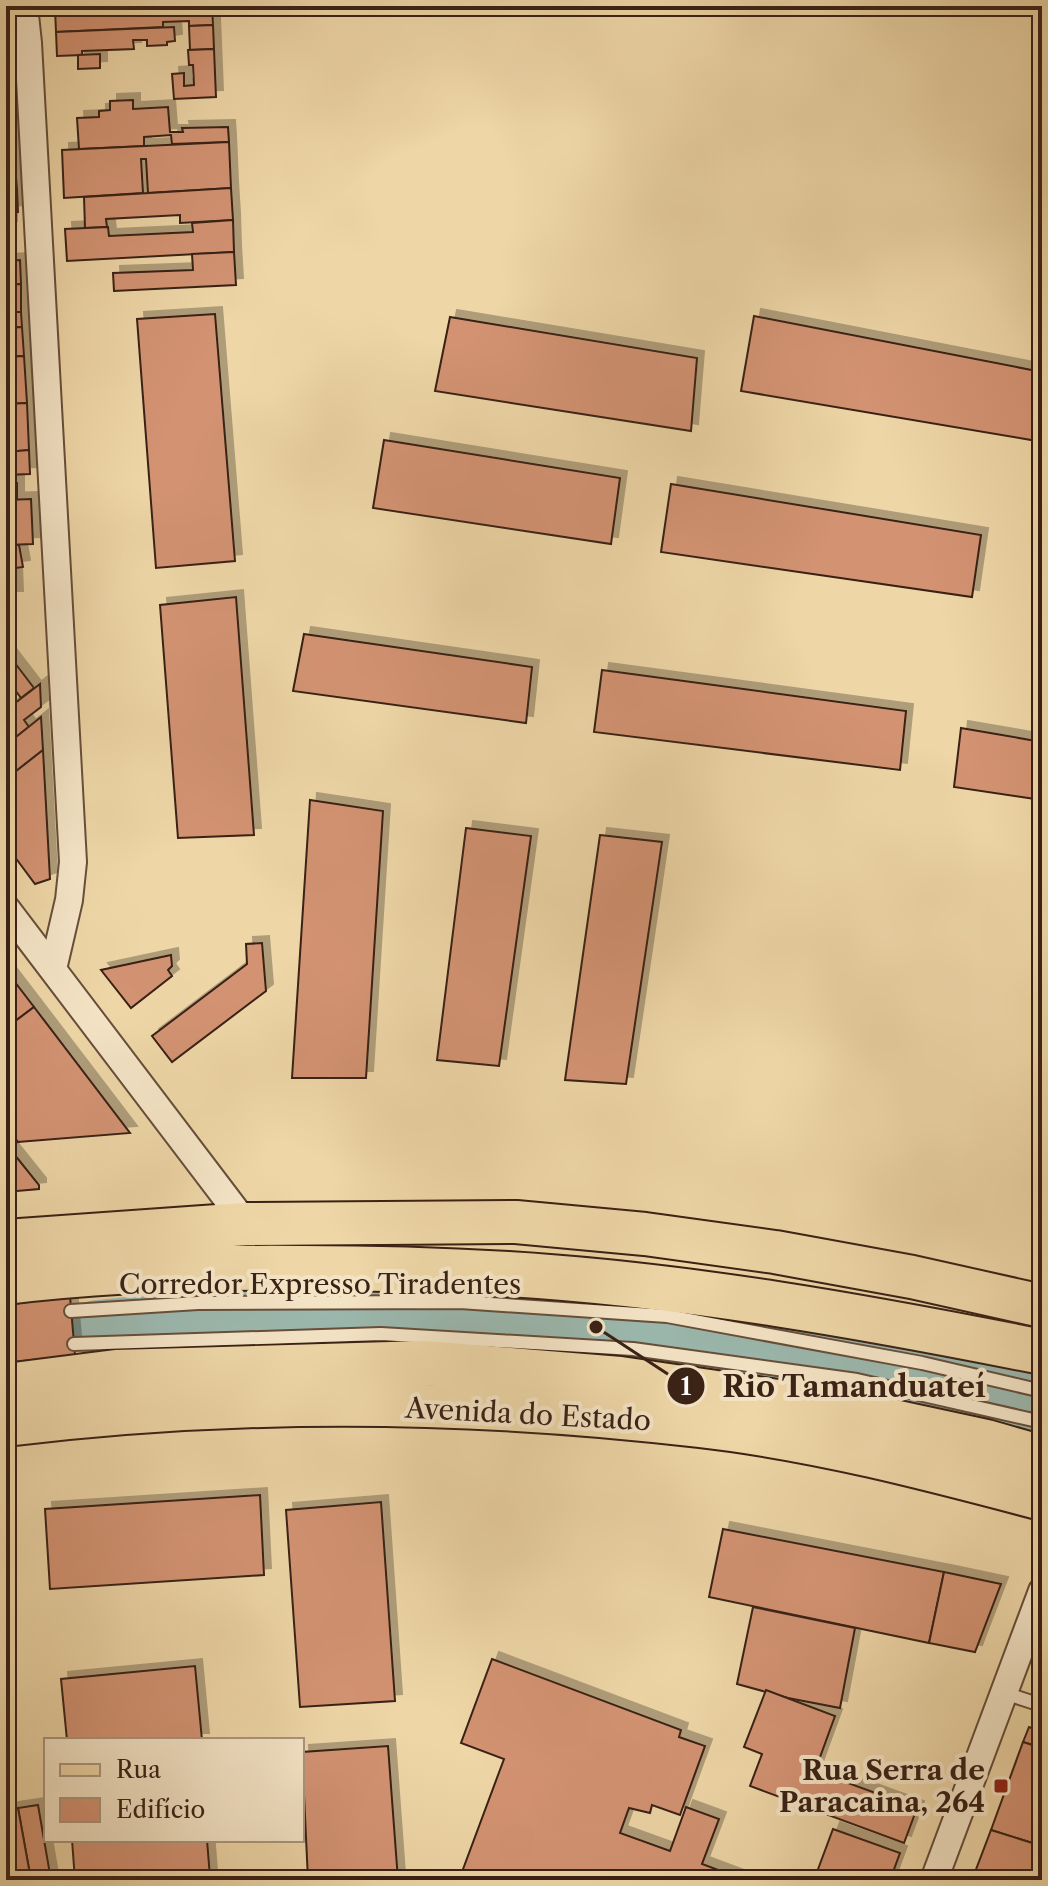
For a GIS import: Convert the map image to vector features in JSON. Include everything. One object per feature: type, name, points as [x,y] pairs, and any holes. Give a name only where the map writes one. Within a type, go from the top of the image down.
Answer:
[{"type":"highway","points":[[6,1282],[77,1273],[224,1267],[378,1268],[510,1274],[659,1288],[864,1317],[1042,1352]]},
{"type":"highway","name":"Avenida do Estado","points":[[6,1386],[116,1372],[425,1363],[620,1379],[847,1412],[972,1439],[1042,1458]]},
{"type":"main road","points":[[6,1241],[246,1224],[516,1222],[645,1234],[775,1252],[912,1277],[1042,1306]]},
{"type":"main road","name":"Avenida do Estado","points":[[6,1425],[98,1414],[311,1404],[518,1410],[701,1426],[874,1456],[1042,1499]]},
{"type":"street","points":[[24,6],[73,862],[69,900],[53,969]]},
{"type":"street","points":[[6,14],[28,43]]},
{"type":"street","points":[[6,908],[246,1224]]},
{"type":"street","points":[[934,1880],[1004,1693],[1037,1622],[1042,1591]]},
{"type":"lane","name":"Corredor Expresso Tiradentes","points":[[71,1311],[198,1303],[460,1302],[667,1316],[922,1363],[1042,1391]]},
{"type":"lane","name":"Corredor Expresso Tiradentes","points":[[74,1344],[381,1334],[633,1349],[857,1380],[1042,1422]]},
{"type":"lane","points":[[1004,1693],[1041,1705]]},
{"type":"building","points":[[132,6],[212,6],[213,25],[189,26],[189,21],[163,22],[163,27],[56,32],[55,9],[92,7],[92,13],[132,11]]},
{"type":"building","points":[[213,25],[214,49],[190,50],[189,26]]},
{"type":"building","points":[[174,27],[175,41],[167,42],[167,45],[147,46],[147,40],[133,40],[134,49],[82,51],[82,55],[57,56],[56,32]]},
{"type":"building","points":[[214,49],[216,97],[174,99],[172,74],[184,73],[184,86],[194,85],[188,50]]},
{"type":"building","points":[[100,54],[100,68],[78,69],[78,55]]},
{"type":"building","points":[[6,95],[12,95],[12,113],[6,113]]},
{"type":"building","points":[[133,100],[133,109],[168,107],[170,132],[183,132],[182,128],[228,127],[229,142],[172,144],[171,135],[144,137],[144,146],[79,149],[77,118],[99,117],[99,111],[110,110],[110,101]]},
{"type":"building","points":[[6,113],[12,113],[14,140],[6,140]]},
{"type":"building","points":[[6,140],[14,140],[15,166],[6,167]]},
{"type":"building","points":[[229,142],[231,188],[148,193],[146,159],[141,159],[143,193],[64,198],[62,150]]},
{"type":"building","points":[[15,166],[17,189],[6,190],[6,167]]},
{"type":"building","points":[[231,188],[233,220],[180,223],[180,215],[106,219],[107,227],[85,228],[84,197]]},
{"type":"building","points":[[17,189],[18,212],[6,213],[6,190]]},
{"type":"building","points":[[6,213],[10,213],[10,228],[6,228]]},
{"type":"building","points":[[233,220],[234,252],[67,261],[65,229],[108,227],[109,236],[193,232],[192,223]]},
{"type":"building","points":[[234,252],[236,285],[114,291],[113,273],[193,270],[192,254]]},
{"type":"building","points":[[20,260],[21,284],[6,285],[6,261]]},
{"type":"building","points":[[21,284],[21,312],[6,312],[6,285]]},
{"type":"building","points":[[6,312],[21,312],[22,327],[6,328]]},
{"type":"building","points":[[215,314],[235,561],[156,568],[137,319]]},
{"type":"building","points":[[754,316],[1042,372],[1042,409],[1037,441],[741,391]]},
{"type":"building","points":[[450,317],[697,358],[691,431],[435,391]]},
{"type":"building","points":[[22,327],[24,356],[6,357],[6,328]]},
{"type":"building","points":[[24,356],[27,403],[6,404],[6,357]]},
{"type":"building","points":[[27,403],[29,450],[8,452],[6,404]]},
{"type":"building","points":[[384,440],[620,478],[611,544],[373,508]]},
{"type":"building","points":[[29,450],[30,474],[6,475],[6,452]]},
{"type":"building","points":[[6,480],[17,483],[17,499],[6,500]]},
{"type":"building","points":[[671,484],[981,535],[972,597],[661,552]]},
{"type":"building","points":[[31,499],[33,544],[6,545],[6,500]]},
{"type":"building","points":[[6,545],[19,545],[23,567],[8,569]]},
{"type":"building","points":[[1042,566],[1042,610],[1035,609]]},
{"type":"building","points":[[15,573],[16,598],[6,598],[6,574]]},
{"type":"building","points":[[236,597],[254,835],[178,838],[160,605]]},
{"type":"building","points":[[304,634],[532,667],[526,723],[293,691]]},
{"type":"building","points":[[8,654],[34,688],[21,698],[15,690],[6,697]]},
{"type":"building","points":[[602,670],[906,711],[900,770],[594,732]]},
{"type":"building","points":[[40,684],[41,707],[24,720],[29,727],[6,745],[6,710]]},
{"type":"building","points":[[41,717],[43,750],[6,779],[6,745]]},
{"type":"building","points":[[961,728],[1042,742],[1042,800],[954,787]]},
{"type":"building","points":[[43,750],[50,879],[35,884],[6,845],[6,779]]},
{"type":"building","points":[[310,800],[383,811],[366,1078],[292,1078]]},
{"type":"building","points":[[466,828],[531,836],[499,1066],[437,1060]]},
{"type":"building","points":[[600,835],[662,842],[626,1084],[565,1080]]},
{"type":"building","points":[[262,943],[266,991],[172,1062],[152,1036],[247,964],[246,944]]},
{"type":"building","points":[[171,955],[172,966],[168,970],[172,976],[131,1008],[101,970]]},
{"type":"building","points":[[8,973],[34,1007],[6,1028],[6,975]]},
{"type":"building","points":[[34,1007],[130,1133],[18,1142],[6,1127],[6,1028]]},
{"type":"building","points":[[6,1127],[18,1142],[6,1144]]},
{"type":"building","points":[[6,1144],[39,1185],[39,1189],[6,1192]]},
{"type":"building","points":[[70,1296],[75,1355],[6,1363],[6,1305]]},
{"type":"building","points":[[260,1495],[264,1575],[50,1589],[45,1509]]},
{"type":"building","points":[[381,1502],[395,1701],[300,1707],[286,1510]]},
{"type":"building","points":[[723,1529],[944,1572],[929,1643],[709,1597]]},
{"type":"building","points":[[944,1572],[1001,1584],[975,1652],[929,1643]]},
{"type":"building","points":[[753,1607],[855,1628],[840,1708],[737,1684]]},
{"type":"building","points":[[492,1659],[681,1730],[679,1737],[705,1746],[680,1815],[652,1805],[650,1813],[629,1808],[620,1833],[670,1851],[686,1807],[719,1819],[702,1864],[745,1880],[459,1880],[504,1759],[461,1743]]},
{"type":"building","points":[[195,1666],[202,1738],[67,1738],[61,1679]]},
{"type":"building","points":[[766,1690],[835,1716],[815,1771],[917,1808],[904,1843],[750,1786],[762,1754],[744,1747]]},
{"type":"building","points":[[1042,1701],[1042,1748],[1023,1742],[1029,1727],[1034,1729]]},
{"type":"building","points":[[1023,1742],[1042,1748],[1042,1846],[991,1830]]},
{"type":"building","points":[[388,1746],[398,1880],[308,1880],[304,1752]]},
{"type":"building","points":[[38,1805],[51,1880],[31,1880],[18,1808]]},
{"type":"building","points":[[18,1808],[31,1880],[6,1880],[6,1810]]},
{"type":"building","points":[[833,1829],[900,1853],[890,1880],[814,1880]]},
{"type":"building","points":[[991,1830],[1042,1846],[1042,1880],[972,1880]]},
{"type":"building","points":[[72,1842],[207,1842],[210,1877],[75,1880]]},
{"type":"waterway","points":[[97,1328],[239,1314],[433,1317],[596,1327],[807,1356],[1042,1404]]},
{"type":"place","name":"Rio Tamanduateí","points":[[596,1327]]},
{"type":"place","name":"Rua Serra de Paracaina, 264","points":[[1001,1786]]}]
